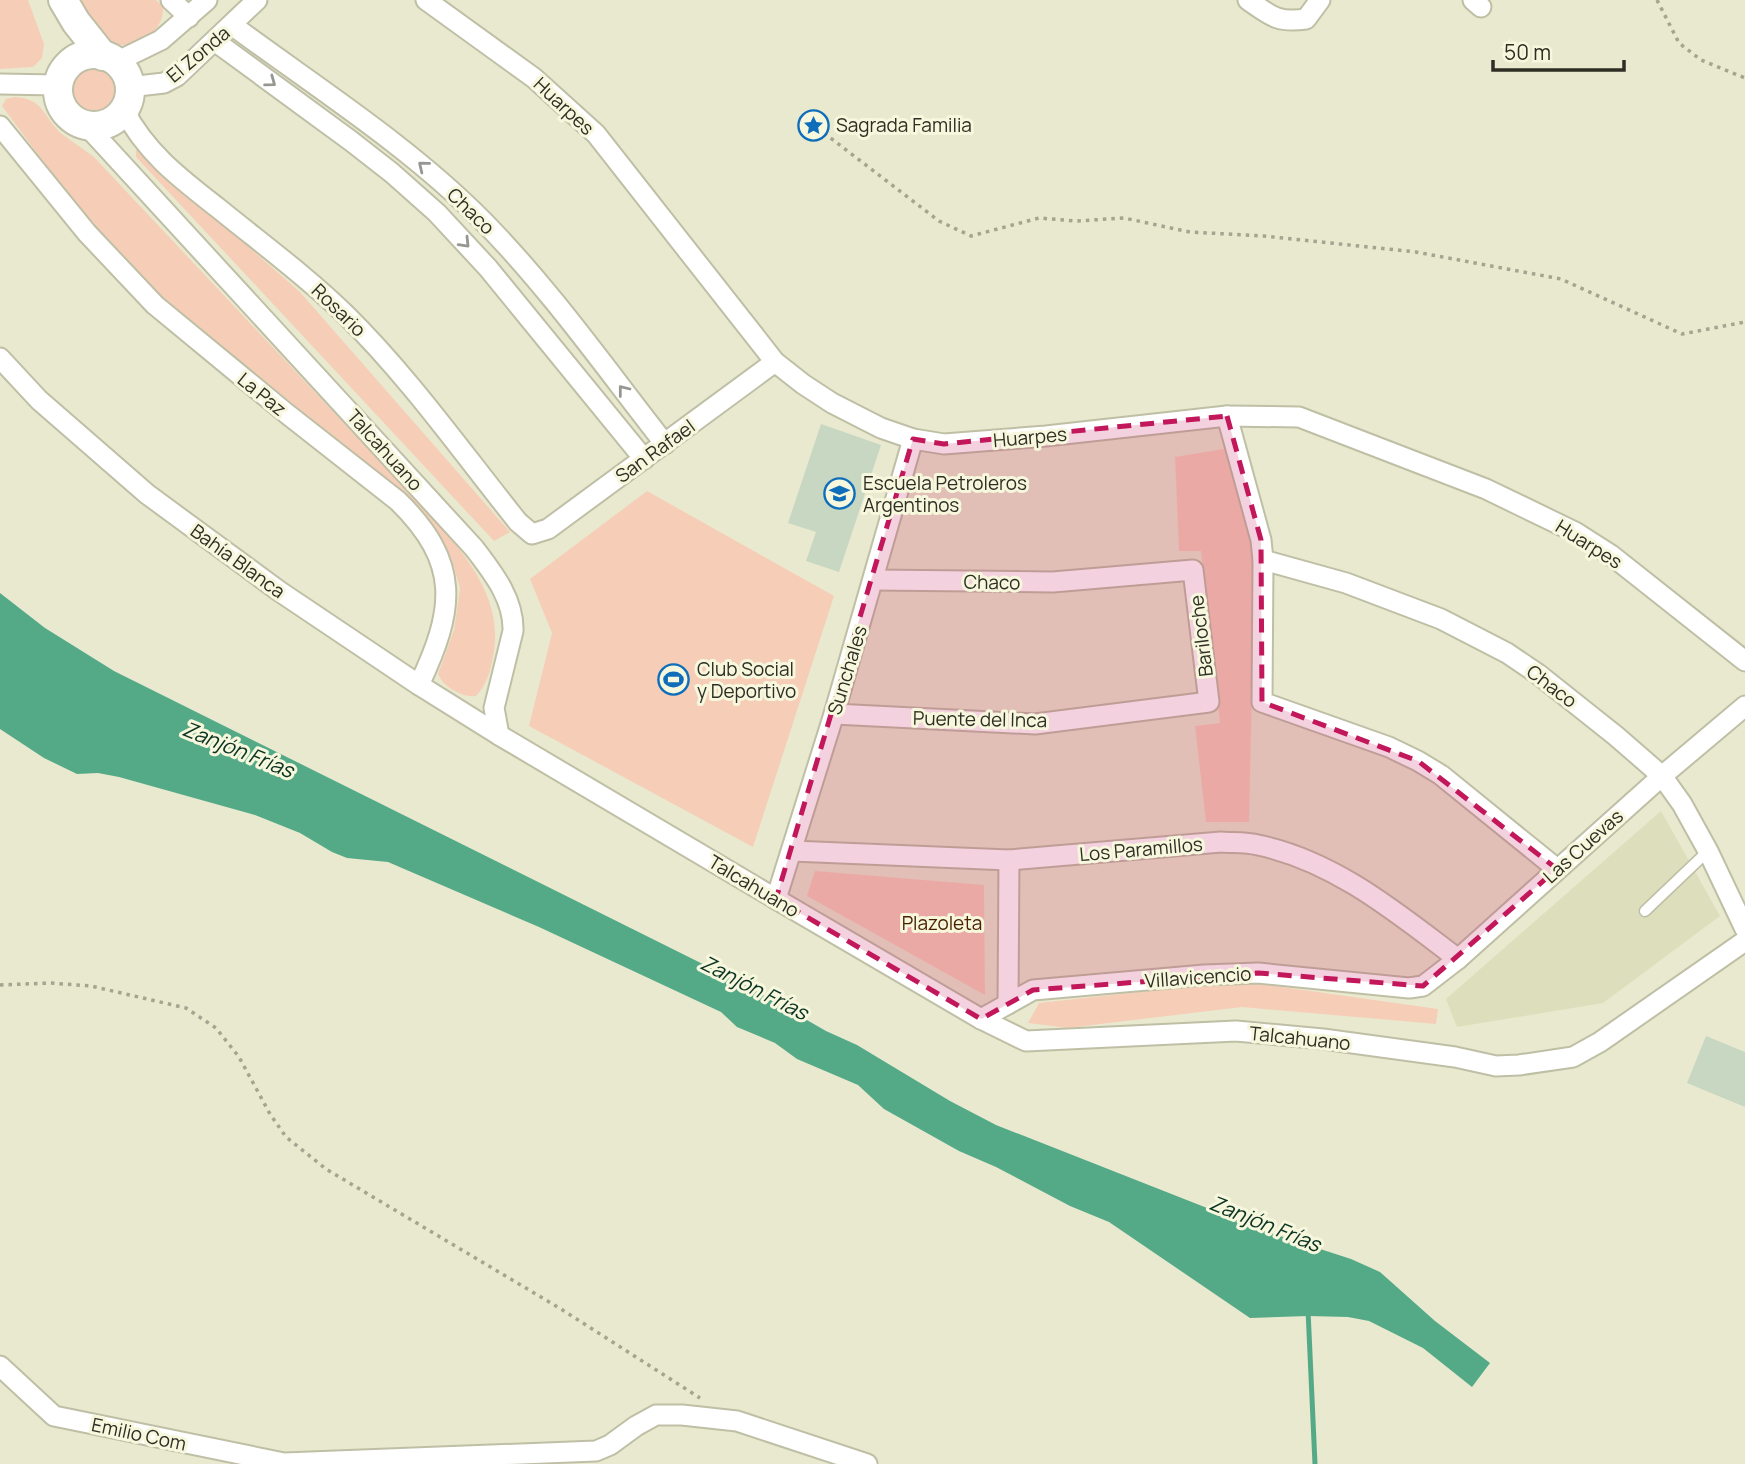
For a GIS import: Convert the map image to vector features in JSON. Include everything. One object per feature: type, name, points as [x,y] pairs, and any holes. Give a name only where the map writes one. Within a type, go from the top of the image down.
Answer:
[{"type":"street","points":[[51,0],[65,42],[62,106],[76,121],[86,125],[107,123],[117,118],[118,78],[63,0]]},
{"type":"street","points":[[171,0],[189,17]]},
{"type":"street","name":"El Zonda","points":[[118,78],[207,0]]},
{"type":"street","name":"El Zonda","points":[[118,78],[164,83],[171,80],[257,0]]},
{"type":"street","name":"Huarpes","points":[[426,0],[534,78],[596,134],[775,362],[832,403],[881,428],[914,439],[944,444],[1227,416],[1299,417],[1486,489],[1575,532],[1611,555],[1745,661]]},
{"type":"street","points":[[1248,0],[1273,17],[1289,22],[1306,19],[1320,0]]},
{"type":"street","name":"Chaco","points":[[232,25],[398,147],[482,220],[529,272],[665,444]]},
{"type":"street","name":"Chaco","points":[[216,41],[351,141],[437,213],[488,268],[644,459]]},
{"type":"street","points":[[0,84],[63,76],[84,56],[118,78]]},
{"type":"street","name":"Rosario","points":[[118,78],[135,132],[149,149],[310,283],[374,344],[518,523],[532,534]]},
{"type":"street","name":"Talcahuano","points":[[86,125],[302,358],[474,548],[488,567],[506,597],[514,620],[494,708],[499,735],[981,1019],[1026,1041],[1236,1031],[1323,1038],[1455,1057],[1496,1066],[1519,1065],[1573,1057],[1745,941]]},
{"type":"street","name":"La Paz","points":[[0,126],[133,285],[232,369],[398,500],[416,520],[437,552],[447,587],[436,649],[419,685]]},
{"type":"street","name":"Bahía Blanca","points":[[0,358],[39,400],[147,494],[268,583],[419,685],[499,735]]},
{"type":"street","name":"San Rafael","points":[[532,534],[548,529],[775,362]]},
{"type":"street","points":[[1227,416],[1261,540],[1262,702],[1389,747],[1418,761],[1441,775],[1557,869]]},
{"type":"street","name":"Sunchales","points":[[776,899],[834,714],[914,439]]},
{"type":"street","name":"Chaco","points":[[1263,559],[1346,583],[1473,634],[1538,674],[1662,776],[1682,804],[1708,851],[1745,929]]},
{"type":"street","name":"Chaco","points":[[874,580],[1053,582],[1193,570]]},
{"type":"street","name":"Bariloche","points":[[1193,570],[1209,702]]},
{"type":"street","name":"Puente del Inca","points":[[834,714],[1035,724],[1209,702]]},
{"type":"street","name":"Las Cuevas","points":[[1423,986],[1458,959],[1662,776],[1745,706]]},
{"type":"street","name":"Los Paramillos","points":[[792,851],[1009,860],[1221,842],[1254,844],[1294,855],[1342,878],[1388,906],[1458,959]]},
{"type":"street","points":[[1008,1004],[1009,860]]},
{"type":"street","name":"Villavicencio","points":[[981,1019],[1033,990],[1204,975],[1258,973],[1409,988],[1423,986]]},
{"type":"street","name":"Emilio Com","points":[[0,1366],[54,1416],[284,1463],[596,1451],[656,1415],[682,1415],[737,1421],[867,1464]]},
{"type":"lane","points":[[1645,911],[1708,851]]},
{"type":"path","points":[[1657,0],[1679,43],[1701,60],[1745,78]]},
{"type":"path","points":[[824,133],[939,221],[971,236],[1039,218],[1076,221],[1124,218],[1190,232],[1264,236],[1416,252],[1561,279],[1682,334],[1745,322]]},
{"type":"path","points":[[0,985],[50,983],[91,986],[187,1008],[216,1028],[239,1057],[270,1114],[286,1137],[302,1151],[326,1169],[561,1309],[702,1399]]},
{"type":"highlighted area","points":[[1227,416],[1261,540],[1262,702],[1418,761],[1557,869],[1423,986],[1258,973],[1033,990],[981,1019],[776,899],[913,439],[944,444]]},
{"type":"shaded area","points":[[1661,811],[1720,916],[1603,1003],[1457,1027],[1446,999]]},
{"type":"green space","points":[[0,0],[28,0],[44,44],[42,58],[33,67],[0,69]]},
{"type":"green space","points":[[77,0],[156,0],[163,7],[162,18],[150,35],[141,41],[121,45],[111,43],[98,33]]},
{"type":"green space","points":[[88,62],[98,62],[113,70],[119,79],[119,101],[113,110],[98,118],[88,118],[70,106],[65,95],[65,85],[77,67]]},
{"type":"green space","points":[[24,98],[38,105],[62,134],[94,157],[419,503],[463,554],[486,592],[495,634],[489,672],[483,688],[476,696],[454,691],[438,674],[454,630],[460,588],[451,558],[438,535],[401,490],[165,302],[113,250],[2,106],[6,99]]},
{"type":"green space","points":[[136,150],[143,153],[192,201],[219,221],[300,292],[510,532],[494,541],[136,157]]},
{"type":"green space","points":[[1229,448],[1255,553],[1249,822],[1206,822],[1195,726],[1220,723],[1201,551],[1179,551],[1175,457]]},
{"type":"green space","name":"Club Social y Deportivo","points":[[647,491],[834,596],[753,847],[529,726],[552,633],[530,579]]},
{"type":"green space","name":"Plazoleta","points":[[815,871],[984,885],[985,995],[807,896]]},
{"type":"green space","points":[[1239,981],[1438,1009],[1436,1024],[1242,1007],[1067,1028],[1028,1023],[1039,1003]]},
{"type":"water","name":"Zanjón Frías","points":[[0,593],[45,628],[114,671],[753,989],[996,1125],[1268,1232],[1351,1259],[1380,1272],[1435,1321],[1490,1363],[1472,1387],[1423,1348],[1369,1321],[1348,1317],[1250,1318],[1109,1222],[1070,1206],[959,1151],[884,1109],[858,1085],[797,1059],[775,1043],[737,1027],[721,1012],[539,927],[388,862],[347,858],[300,833],[255,815],[119,777],[98,773],[77,774],[44,758],[0,729]]},
{"type":"building","points":[[821,424],[881,445],[839,572],[806,561],[816,532],[788,523]]},
{"type":"building","points":[[1706,1036],[1745,1052],[1745,1107],[1687,1083]]},
{"type":"waterway","points":[[1308,1310],[1315,1464]]},
{"type":"place","name":"Sagrada Familia","points":[[813,125]]},
{"type":"place","name":"Escuela Petroleros Argentinos","points":[[840,494]]},
{"type":"place","name":"Club Social y Deportivo","points":[[674,680]]}]
